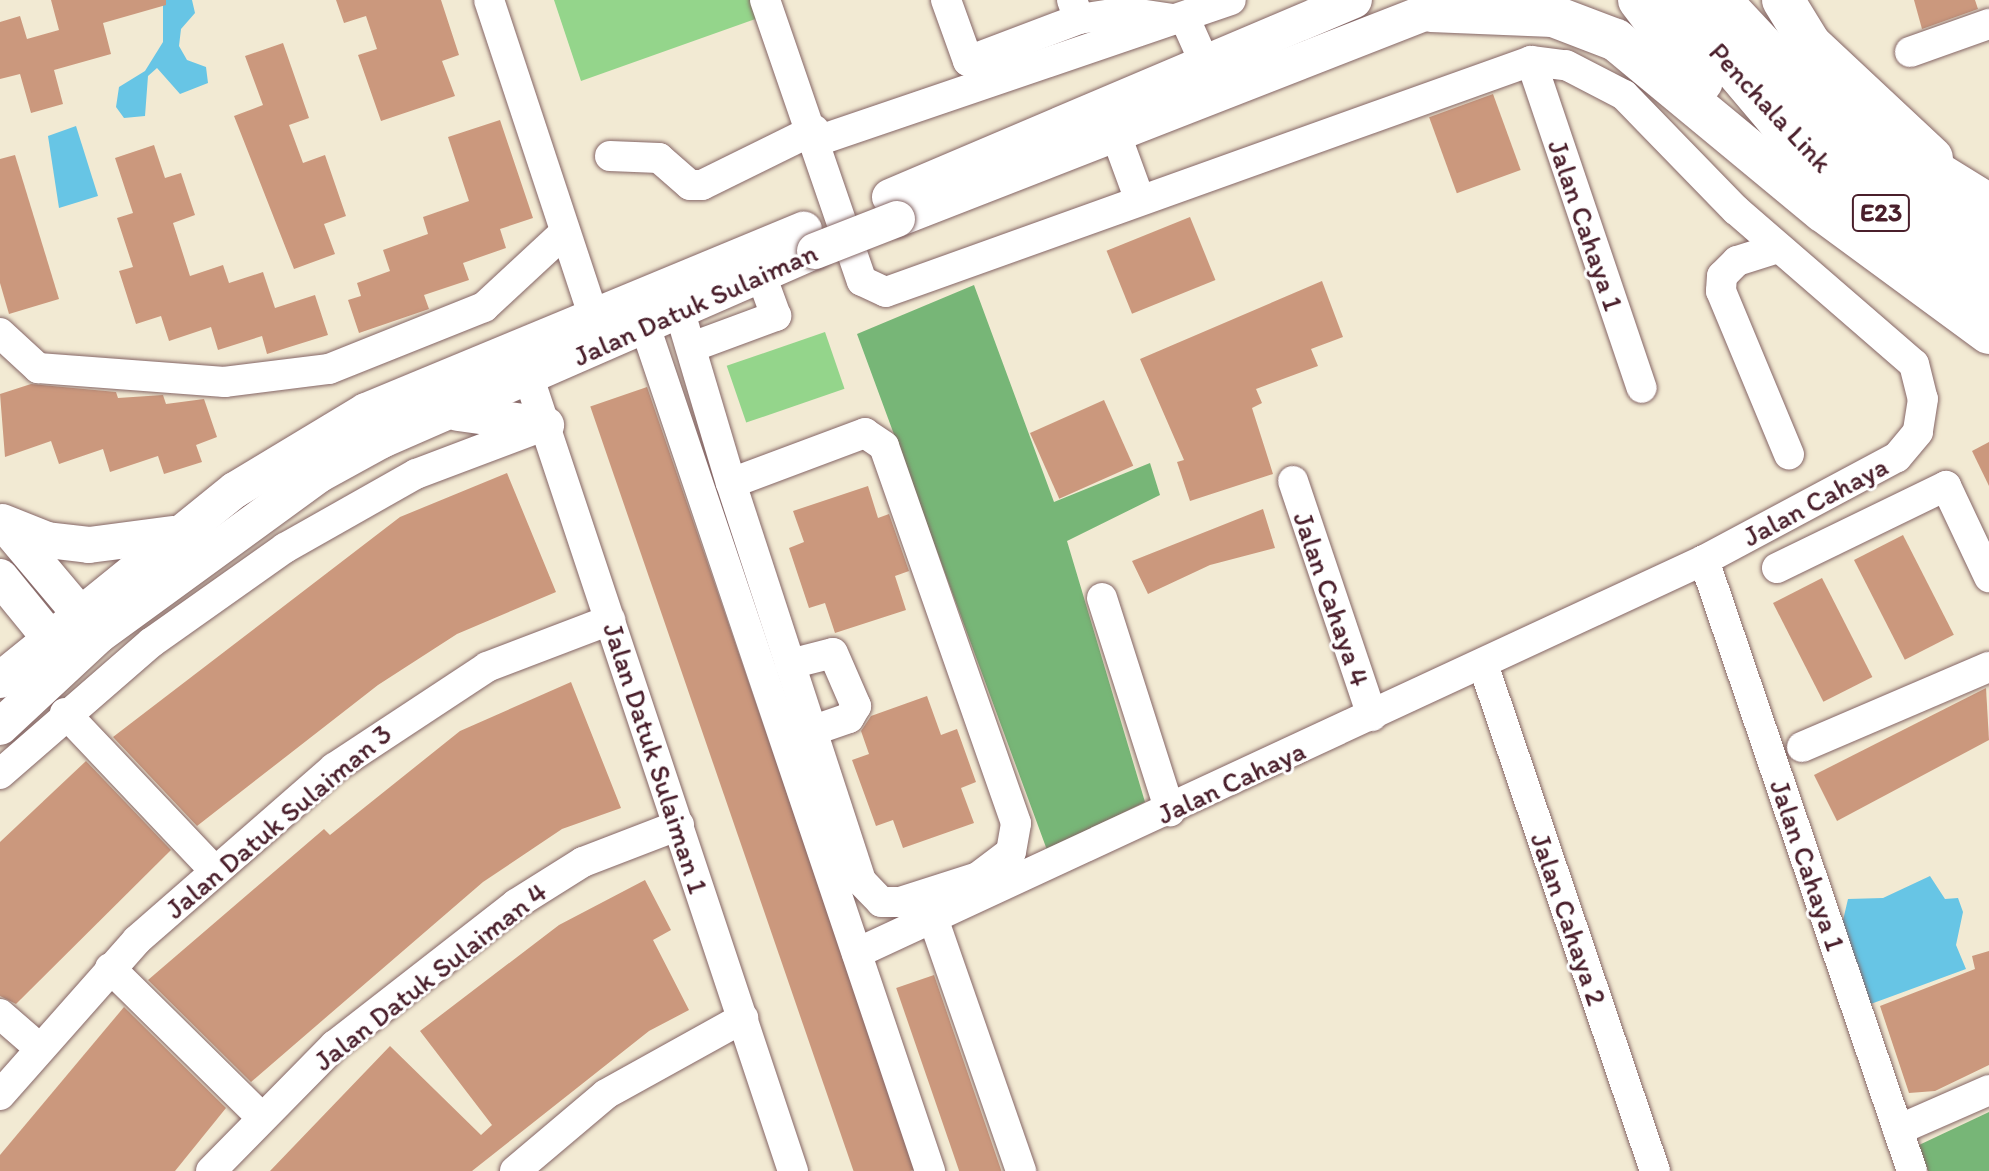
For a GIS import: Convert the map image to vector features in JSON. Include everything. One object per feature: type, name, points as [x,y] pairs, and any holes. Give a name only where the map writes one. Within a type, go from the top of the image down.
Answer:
[{"type":"highway","points":[[1639,0],[1669,46],[1823,211]]},
{"type":"highway","points":[[1669,46],[1675,0]]},
{"type":"highway","name":"Penchala Link","points":[[1675,0],[1781,124],[1894,224],[1989,294]]},
{"type":"highway","points":[[1755,1],[1810,44],[1918,146],[1989,203]]},
{"type":"highway","name":"Penchala Link","points":[[1755,1],[1833,121],[1989,249]]},
{"type":"highway","points":[[1444,5],[1553,16],[1616,40],[1823,211],[1989,333]]},
{"type":"main road","name":"Jalan Datuk Sulaiman","points":[[893,208],[1203,59],[1354,0]]},
{"type":"main road","name":"Jalan Datuk Sulaiman","points":[[0,680],[58,648],[88,623],[179,532],[366,411],[524,361],[893,208],[1116,135],[1444,5]]},
{"type":"main road","name":"Jalan Datuk Sulaiman","points":[[598,331],[645,326],[675,297],[761,275],[812,240]]},
{"type":"main road","name":"Jalan Datuk Sulaiman","points":[[88,623],[320,474],[443,414],[524,361]]},
{"type":"main road","points":[[443,414],[485,412],[546,425]]},
{"type":"main road","points":[[1,520],[47,540],[89,545],[179,532]]},
{"type":"main road","points":[[1,520],[88,623]]},
{"type":"main road","points":[[0,577],[58,648]]},
{"type":"main road","name":"Jalan Datuk Sulaiman","points":[[0,727],[58,648]]},
{"type":"street","points":[[489,0],[598,331]]},
{"type":"street","name":"Jalan Cahaya","points":[[765,0],[815,135],[862,281],[886,292],[1139,198],[1531,61],[1566,65],[1624,95],[1778,248],[1914,364],[1923,399],[1918,432],[1897,457],[1704,560],[1484,667],[857,953]]},
{"type":"street","points":[[946,0],[968,61],[1076,9],[1126,12],[1186,21]]},
{"type":"street","points":[[1910,52],[1989,21],[1983,0]]},
{"type":"street","points":[[610,156],[659,158],[690,185],[702,185],[815,135],[1186,21],[1219,2]]},
{"type":"street","points":[[1186,21],[1203,59]]},
{"type":"street","name":"Jalan Cahaya 1","points":[[1531,61],[1642,388]]},
{"type":"street","points":[[1116,135],[1139,198]]},
{"type":"street","points":[[0,333],[38,368],[224,382],[329,369],[484,307],[565,232]]},
{"type":"street","points":[[1778,248],[1737,261],[1722,276],[1721,291],[1789,454]]},
{"type":"street","points":[[692,347],[776,316],[761,275]]},
{"type":"street","points":[[675,297],[731,483],[861,881],[881,902],[978,877],[1011,852],[1016,823],[876,435],[865,433],[731,483]]},
{"type":"street","points":[[645,326],[930,1171]]},
{"type":"street","name":"Jalan Datuk Sulaiman 1","points":[[524,361],[793,1171]]},
{"type":"street","points":[[0,774],[65,713],[285,548],[416,474],[546,425]]},
{"type":"street","name":"Jalan Cahaya 4","points":[[1293,481],[1372,716]]},
{"type":"street","points":[[1777,568],[1946,486],[1989,577]]},
{"type":"street","name":"Jalan Cahaya 1","points":[[1704,560],[1912,1171]]},
{"type":"street","points":[[1102,598],[1170,811]]},
{"type":"street","name":"Jalan Datuk Sulaiman 3","points":[[0,1095],[38,1047],[110,968],[212,868],[409,714],[487,667],[610,620]]},
{"type":"street","points":[[790,664],[833,653],[856,706],[849,718],[812,731]]},
{"type":"street","name":"Jalan Cahaya 2","points":[[1484,667],[1655,1171]]},
{"type":"street","points":[[1767,745],[1802,747],[1989,667]]},
{"type":"street","points":[[65,713],[212,868]]},
{"type":"street","points":[[1781,784],[1802,747]]},
{"type":"street","name":"Jalan Datuk Sulaiman 4","points":[[211,1171],[260,1116],[335,1045],[516,904],[583,862],[679,825]]},
{"type":"street","points":[[933,918],[1021,1171]]},
{"type":"street","points":[[110,968],[260,1116]]},
{"type":"street","points":[[0,1014],[38,1047]]},
{"type":"street","points":[[515,1171],[606,1094],[743,1018]]},
{"type":"street","points":[[1898,1130],[1989,1090]]},
{"type":"green space","points":[[554,0],[754,0],[761,17],[581,81]]},
{"type":"green space","points":[[974,285],[1054,502],[1150,463],[1160,495],[1067,541],[1145,802],[1047,850],[857,334]]},
{"type":"green space","points":[[825,332],[845,389],[746,423],[727,366]]},
{"type":"green space","points":[[1989,1112],[1989,1171],[1928,1171],[1919,1145]]},
{"type":"water","points":[[163,0],[192,0],[195,13],[181,29],[179,46],[187,60],[206,67],[208,83],[180,94],[157,68],[148,76],[145,116],[124,118],[116,107],[119,87],[145,71],[163,42]]},
{"type":"water","points":[[76,126],[98,196],[59,208],[48,136]]},
{"type":"water","points":[[1930,876],[1945,899],[1958,898],[1963,912],[1956,945],[1966,969],[1868,1005],[1840,933],[1848,899],[1883,898]]},
{"type":"building","points":[[51,0],[166,0],[166,5],[103,23],[111,54],[54,70],[63,104],[31,113],[20,74],[0,79],[0,22],[20,16],[27,39],[59,30]]},
{"type":"building","points":[[336,0],[441,0],[459,55],[442,61],[455,96],[381,121],[358,55],[377,49],[366,16],[344,23]]},
{"type":"building","points":[[1914,0],[1975,0],[1978,9],[1922,29]]},
{"type":"building","points":[[283,43],[309,118],[289,125],[303,163],[325,155],[346,216],[324,224],[335,254],[294,269],[234,116],[263,105],[245,56]]},
{"type":"building","points":[[1493,94],[1521,170],[1457,193],[1429,117]]},
{"type":"building","points":[[500,120],[533,218],[500,229],[506,248],[463,263],[469,280],[424,295],[429,309],[359,333],[348,300],[361,296],[357,283],[390,271],[383,250],[428,234],[423,217],[469,201],[448,137]]},
{"type":"building","points":[[154,145],[165,178],[181,173],[195,215],[173,223],[190,276],[223,265],[229,283],[263,272],[275,308],[315,295],[328,335],[267,354],[262,336],[218,350],[211,327],[169,341],[161,316],[136,324],[119,271],[133,267],[117,218],[133,213],[115,158]]},
{"type":"building","points":[[15,155],[59,299],[9,314],[0,283],[0,159]]},
{"type":"building","points":[[1190,217],[1215,280],[1132,314],[1107,251]]},
{"type":"building","points":[[1322,281],[1343,337],[1311,349],[1318,366],[1256,389],[1262,403],[1252,408],[1273,474],[1190,501],[1177,462],[1184,460],[1140,359]]},
{"type":"building","points":[[31,384],[116,392],[118,398],[163,395],[166,404],[204,399],[217,437],[196,445],[202,462],[164,474],[158,456],[110,472],[103,449],[59,464],[51,441],[5,457],[0,394]]},
{"type":"building","points":[[647,387],[916,1169],[853,1171],[590,407]]},
{"type":"building","points":[[1104,400],[1133,466],[1059,499],[1030,433]]},
{"type":"building","points":[[1989,442],[1989,486],[1972,451]]},
{"type":"building","points":[[507,473],[556,592],[457,634],[378,685],[197,826],[113,737],[400,517]]},
{"type":"building","points":[[868,486],[878,518],[889,514],[909,571],[895,576],[906,610],[835,633],[825,603],[809,608],[789,548],[804,542],[793,511]]},
{"type":"building","points":[[1263,509],[1275,548],[1210,565],[1148,594],[1132,561]]},
{"type":"building","points":[[1903,535],[1954,635],[1905,660],[1854,560]]},
{"type":"building","points":[[1822,578],[1872,677],[1823,702],[1773,603]]},
{"type":"building","points":[[571,682],[621,808],[562,829],[483,882],[251,1082],[148,980],[324,829],[330,835],[460,731]]},
{"type":"building","points":[[1986,688],[1989,740],[1837,821],[1814,775]]},
{"type":"building","points":[[927,696],[941,735],[957,729],[976,782],[961,788],[974,823],[903,848],[893,820],[876,826],[852,760],[869,754],[861,731],[871,716]]},
{"type":"building","points":[[86,761],[171,850],[16,1004],[0,996],[0,842]]},
{"type":"building","points":[[645,880],[671,930],[653,940],[689,1010],[649,1031],[472,1171],[270,1171],[390,1046],[481,1135],[492,1125],[420,1031],[559,925]]},
{"type":"building","points":[[1989,951],[1989,1065],[1935,1091],[1909,1093],[1880,1006],[1975,969],[1972,956]]},
{"type":"building","points":[[934,975],[1001,1171],[959,1171],[896,988]]},
{"type":"building","points":[[124,1007],[226,1108],[175,1171],[0,1171],[0,1155]]}]
